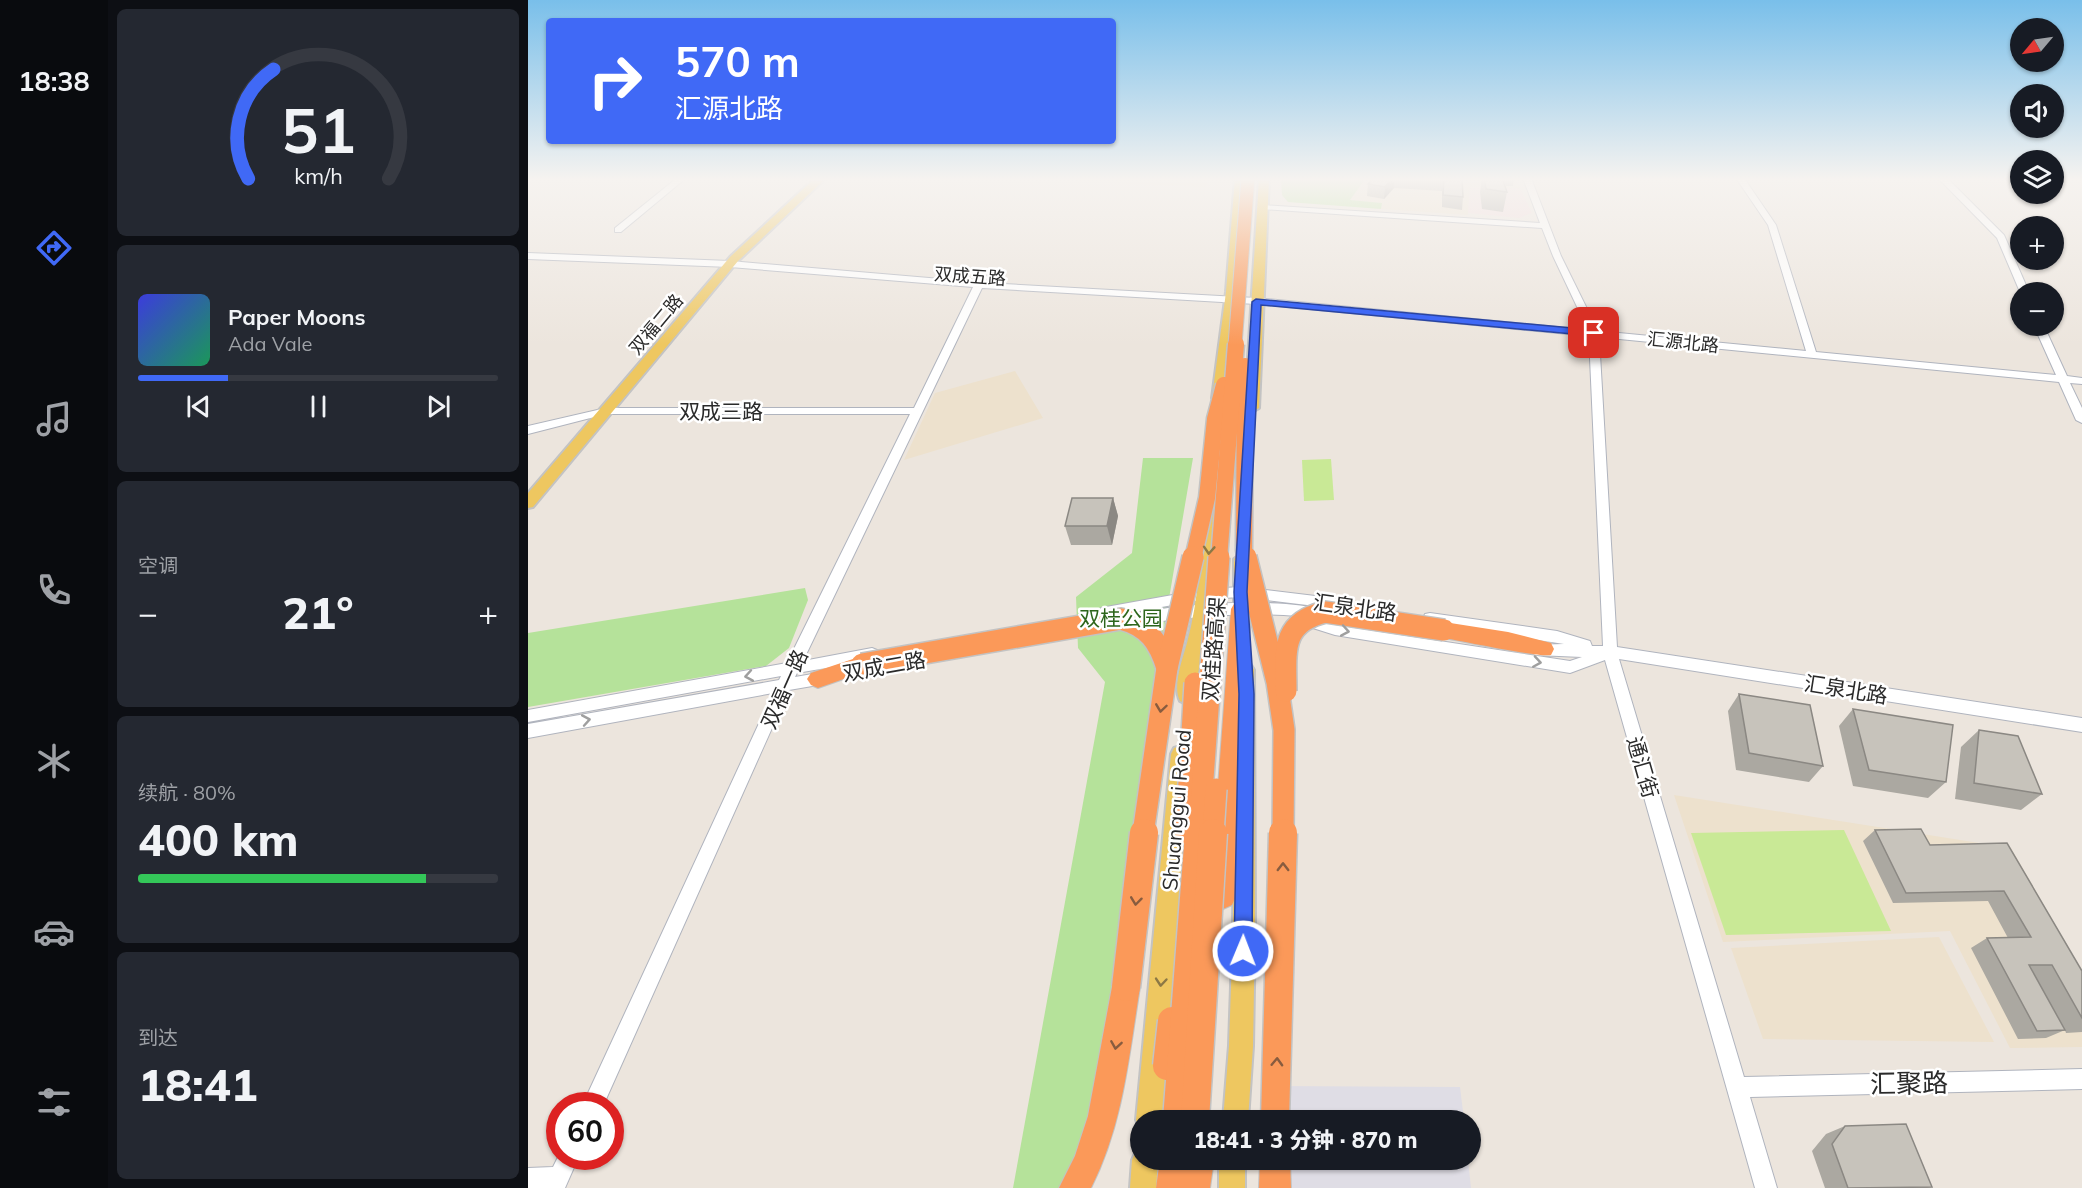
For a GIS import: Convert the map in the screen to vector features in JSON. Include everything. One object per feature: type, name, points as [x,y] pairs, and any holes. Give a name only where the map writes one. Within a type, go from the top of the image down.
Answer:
[{"type":"highway","name":"双桂路高架","points":[[1196,1110],[1245,233]]},
{"type":"highway","name":"双桂路高架","points":[[1179,1110],[1251,233]]},
{"type":"highway","points":[[1075,1188],[1092,1156],[1104,1118],[1126,987],[1148,794],[1167,668],[1207,498],[1215,418],[1240,342]]},
{"type":"highway","points":[[1240,342],[1244,550],[1277,682],[1284,730]]},
{"type":"highway","points":[[1207,1110],[1237,694],[1241,601]]},
{"type":"highway","points":[[1275,1110],[1284,730],[1288,639],[1296,622],[1303,617],[1325,612],[1508,640],[1544,649]]},
{"type":"highway","points":[[818,679],[862,664],[1120,619],[1150,631],[1157,639],[1167,668]]},
{"type":"highway","points":[[1167,1110],[1167,1066],[1176,990],[1195,683]]},
{"type":"highway","points":[[1163,1188],[1164,1170]]},
{"type":"highway","points":[[1172,1170],[1172,1188]]},
{"type":"highway","points":[[1192,1170],[1192,1188]]},
{"type":"highway","points":[[1192,1188],[1196,1170]]},
{"type":"highway","points":[[1275,1170],[1275,1188]]},
{"type":"main road","name":"双福二路","points":[[528,488],[727,261],[755,233]]},
{"type":"main road","name":"双福二路","points":[[528,503],[606,411],[727,261],[759,233]]},
{"type":"main road","name":"Shuanggui Road","points":[[1150,1110],[1186,698],[1190,664],[1205,603],[1221,368],[1232,296],[1236,233]]},
{"type":"main road","points":[[1236,1110],[1241,1046],[1247,694],[1241,601],[1260,233]]},
{"type":"main road","points":[[1195,683],[1205,603]]},
{"type":"main road","points":[[1143,1188],[1144,1170]]},
{"type":"main road","points":[[1232,1170],[1232,1188]]},
{"type":"street","points":[[1548,233],[1593,330]]},
{"type":"street","points":[[1775,233],[1811,351]]},
{"type":"street","points":[[1997,233],[2021,282]]},
{"type":"street","name":"双成五路","points":[[528,250],[727,261],[981,281],[1232,296]]},
{"type":"street","name":"双成五路","points":[[528,256],[727,261]]},
{"type":"street","name":"双福一路","points":[[598,1092],[787,684],[792,668],[981,281]]},
{"type":"street","name":"汇源北路","points":[[1232,296],[2061,376]]},
{"type":"street","name":"通汇街","points":[[1593,330],[1611,652],[1766,1188]]},
{"type":"street","points":[[2043,336],[2082,420]]},
{"type":"street","points":[[2061,376],[2082,373]]},
{"type":"street","points":[[2061,376],[2082,381]]},
{"type":"street","name":"双成三路","points":[[528,430],[606,411],[917,411]]},
{"type":"street","name":"双成二路","points":[[528,716],[792,668],[1205,603],[1241,601]]},
{"type":"street","name":"汇泉北路","points":[[1241,601],[1269,608],[1298,610],[1519,648],[1611,652],[2082,725]]},
{"type":"street","name":"汇泉北路","points":[[1241,601],[1356,606],[1557,637],[1611,652]]},
{"type":"street","name":"双成二路","points":[[528,731],[1149,618],[1205,603]]},
{"type":"street","points":[[1269,608],[1335,630],[1570,667],[1611,652]]},
{"type":"street","name":"汇聚路","points":[[1735,1087],[2082,1079]]},
{"type":"street","points":[[528,1179],[556,1183]]},
{"type":"shaded area","points":[[1015,371],[1043,418],[904,460],[935,393]]},
{"type":"shaded area","points":[[1674,795],[2011,848],[2082,971],[2082,1047],[2010,1048],[1950,931],[1723,942]]},
{"type":"shaded area","points":[[1939,937],[1994,1042],[1763,1039],[1731,948]]},
{"type":"shaded area","points":[[1270,1086],[1460,1087],[1463,1110],[1270,1110]]},
{"type":"shaded area","points":[[1271,1170],[1469,1170],[1471,1188],[1271,1188]]},
{"type":"green space","name":"双桂公园","points":[[1143,458],[1193,458],[1158,663],[1100,1078],[1089,1131],[1060,1188],[1013,1188],[1105,682],[1078,648],[1076,597],[1132,553]]},
{"type":"green space","points":[[1331,459],[1334,500],[1304,501],[1302,460]]},
{"type":"green space","points":[[805,588],[808,600],[789,648],[766,666],[528,707],[528,633]]},
{"type":"green space","points":[[1844,830],[1891,931],[1726,935],[1691,833]]},
{"type":"building","points":[[1072,498],[1113,498],[1107,526],[1065,526]]},
{"type":"building","points":[[1739,694],[1810,705],[1823,766],[1749,753]]},
{"type":"building","points":[[1853,709],[1953,725],[1946,782],[1869,770]]},
{"type":"building","points":[[1979,730],[2018,736],[2042,794],[1974,783]]},
{"type":"building","points":[[1921,829],[1930,845],[2007,843],[2082,971],[2082,1018],[2052,965],[2029,965],[2065,1030],[2037,1031],[1987,938],[2031,937],[2004,891],[1906,893],[1875,830]]},
{"type":"building","points":[[1906,1124],[1932,1187],[1848,1188],[1832,1144],[1845,1126]]},
{"type":"route","points":[[1243,951],[1247,694],[1241,592],[1253,399],[1256,302],[1594,333]]}]
